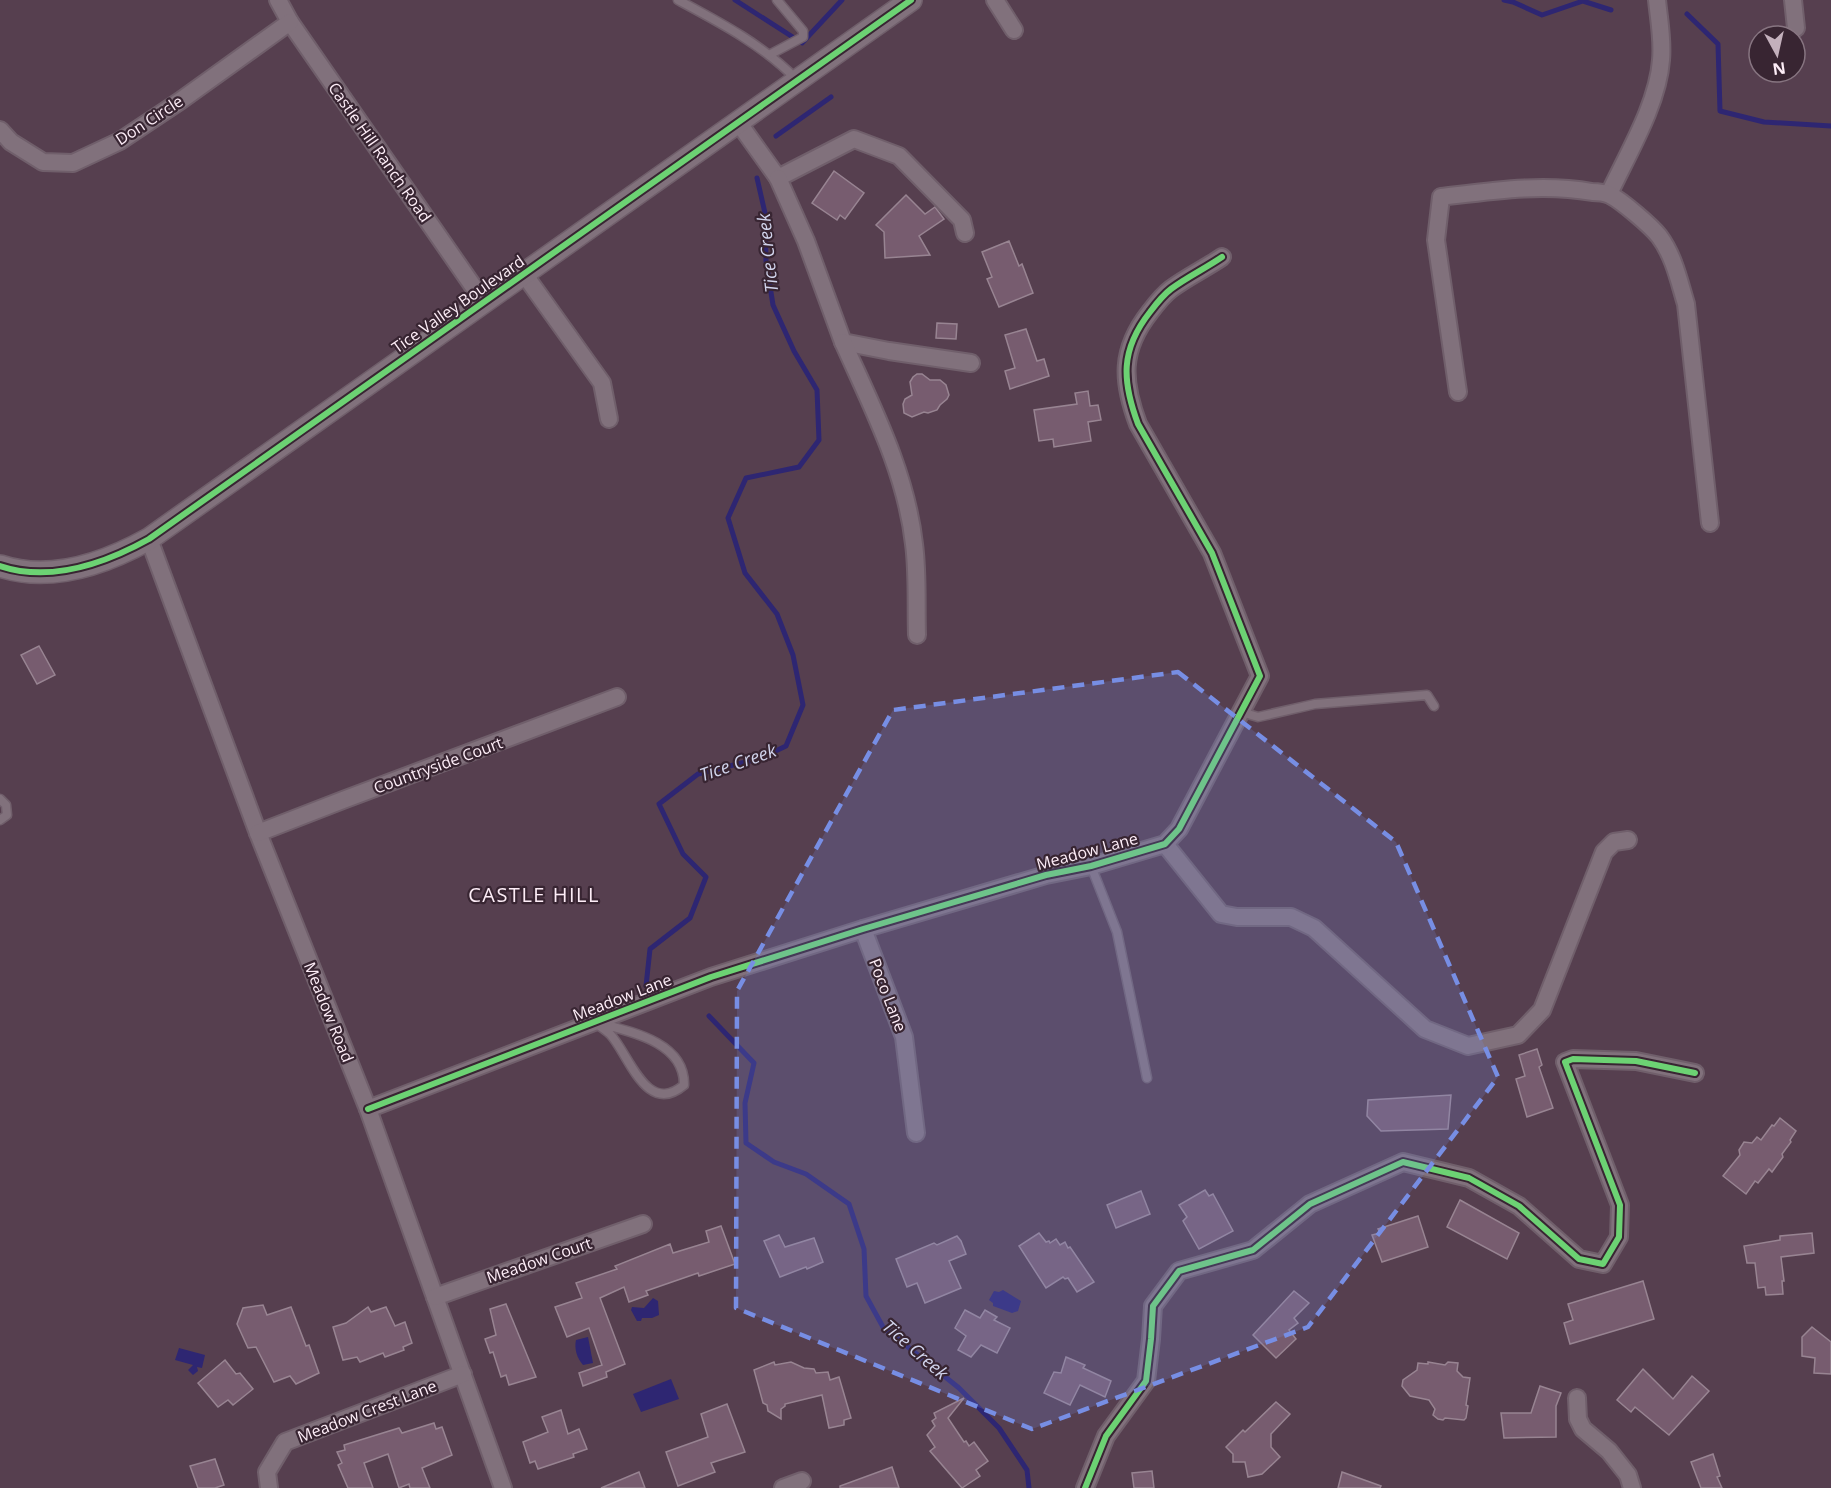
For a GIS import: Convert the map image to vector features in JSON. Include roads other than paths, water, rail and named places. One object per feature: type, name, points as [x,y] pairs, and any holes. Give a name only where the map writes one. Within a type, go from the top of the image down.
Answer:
[{"type":"street","name":"Castle Hill Ranch Road","points":[[278,0],[290,22],[484,302]]},
{"type":"street","name":"Tice Valley Boulevard","points":[[0,566],[32,573],[72,569],[103,561],[149,540],[911,0]]},
{"type":"street","points":[[995,0],[1014,30]]},
{"type":"street","points":[[1609,194],[1652,103],[1661,63],[1662,46],[1657,0]]},
{"type":"street","points":[[1792,0],[1795,24]]},
{"type":"street","name":"Don Circle","points":[[0,130],[11,142],[43,162],[73,163],[130,134],[290,22]]},
{"type":"street","points":[[738,122],[778,178],[806,241],[843,342],[889,447],[901,483],[914,544],[917,635]]},
{"type":"street","points":[[778,178],[854,139],[899,156],[962,220],[965,233]]},
{"type":"street","points":[[1458,392],[1436,240],[1441,197],[1500,190],[1544,188],[1573,188],[1609,194],[1659,236],[1674,265],[1686,304],[1710,524]]},
{"type":"street","points":[[1222,257],[1170,290],[1138,327],[1128,353],[1127,382],[1138,424],[1212,553],[1260,676],[1179,829],[1165,844],[1221,914],[1237,917],[1291,917],[1314,928],[1425,1029],[1468,1046],[1518,1035],[1542,1010],[1604,852],[1614,842],[1628,840]]},
{"type":"street","points":[[524,274],[602,383],[609,419]]},
{"type":"street","points":[[843,342],[970,363]]},
{"type":"street","name":"Meadow Road","points":[[149,540],[258,833],[368,1109],[503,1488]]},
{"type":"street","name":"Countryside Court","points":[[258,833],[617,697]]},
{"type":"street","name":"Meadow Lane","points":[[368,1109],[711,977],[1046,875],[1090,866],[1165,844]]},
{"type":"street","name":"Poco Lane","points":[[863,929],[904,1037],[916,1133]]},
{"type":"street","points":[[1085,1488],[1107,1436],[1146,1381],[1153,1306],[1179,1271],[1253,1250],[1310,1204],[1403,1162],[1469,1178],[1519,1206],[1579,1259],[1603,1264],[1619,1237],[1620,1205],[1565,1062],[1573,1059],[1636,1061],[1695,1073]]},
{"type":"street","name":"Meadow Court","points":[[435,1297],[642,1224]]},
{"type":"street","name":"Meadow Crest Lane","points":[[269,1488],[267,1472],[285,1442],[463,1374]]},
{"type":"street","points":[[1577,1398],[1578,1419],[1583,1429],[1609,1451],[1628,1474],[1632,1488]]},
{"type":"street","points":[[783,1488],[802,1481]]},
{"type":"lane","points":[[678,0],[750,41],[797,80]]},
{"type":"lane","points":[[769,55],[803,37],[803,31],[777,0]]},
{"type":"lane","points":[[1241,712],[1258,717],[1315,704],[1427,694],[1434,706]]},
{"type":"lane","points":[[0,799],[6,805],[7,815],[0,820]]},
{"type":"lane","points":[[1090,866],[1117,932],[1147,1078]]},
{"type":"lane","points":[[594,1022],[630,1032],[667,1048],[678,1060],[684,1076],[684,1085],[676,1091],[667,1093],[658,1093],[648,1088],[610,1034],[594,1022]]},
{"type":"waterway","points":[[735,0],[802,43],[842,0]]},
{"type":"waterway","name":"Tice Creek","points":[[1504,0],[1542,15],[1583,1],[1611,10]]},
{"type":"waterway","name":"Tice Creek","points":[[1687,14],[1718,44],[1720,111],[1764,122],[1831,126]]},
{"type":"waterway","name":"Tice Creek","points":[[776,136],[831,97]]},
{"type":"waterway","name":"Tice Creek","points":[[646,986],[650,949],[690,918],[706,877],[683,854],[659,804],[698,774],[761,758],[786,746],[803,705],[793,655],[777,614],[745,573],[728,518],[746,478],[799,467],[819,440],[817,390],[794,351],[773,305],[766,261],[765,213],[757,178]]},
{"type":"waterway","name":"Tice Creek","points":[[709,1016],[754,1063],[745,1103],[746,1143],[774,1162],[806,1174],[849,1204],[864,1249],[866,1296],[883,1327],[959,1388],[999,1428],[1027,1470],[1029,1488]]},
{"type":"district","name":"CASTLE HILL","points":[[534,895]]}]
